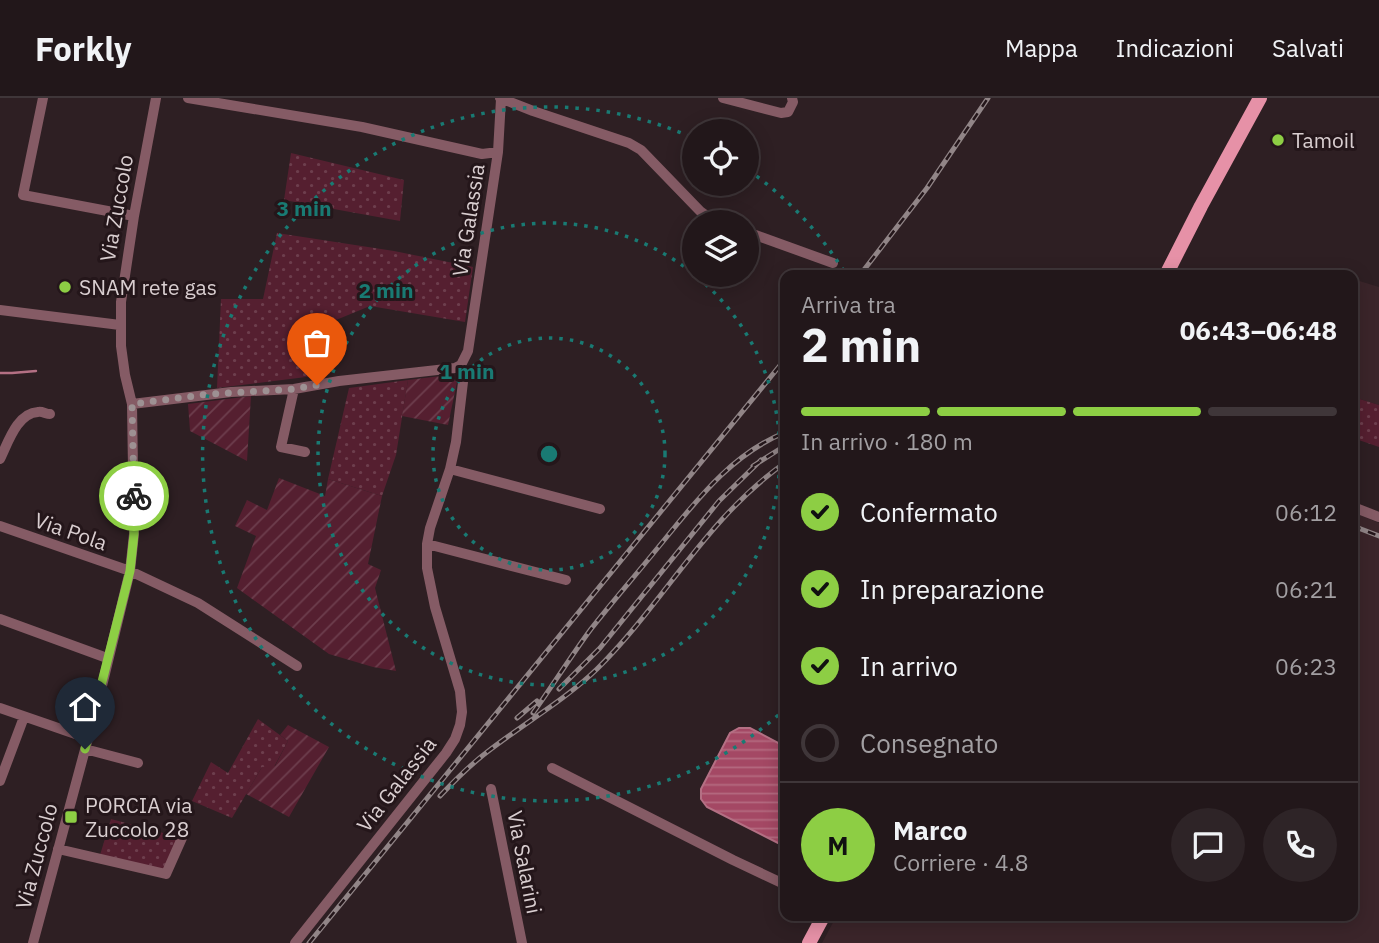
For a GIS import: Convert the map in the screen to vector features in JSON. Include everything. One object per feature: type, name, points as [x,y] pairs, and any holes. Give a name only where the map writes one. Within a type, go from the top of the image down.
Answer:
[{"type":"main road","points":[[1169,270],[1260,98]]},
{"type":"main road","points":[[809,943],[821,921]]},
{"type":"street","points":[[43,98],[23,195],[134,216]]},
{"type":"street","name":"Via Zuccolo","points":[[33,943],[130,571],[134,534],[132,404],[125,375],[120,325],[125,269],[156,98]]},
{"type":"street","points":[[188,98],[350,124],[482,154],[498,152]]},
{"type":"street","points":[[501,98],[641,150],[699,210]]},
{"type":"street","name":"Via Galassia","points":[[295,943],[446,753],[460,725],[460,691],[435,607],[427,568],[427,544],[430,527],[450,469],[459,421],[463,382],[461,365],[468,351],[498,152],[501,98]]},
{"type":"street","points":[[723,98],[781,113],[788,112],[792,98]]},
{"type":"street","points":[[759,236],[833,263]]},
{"type":"street","points":[[0,310],[120,325]]},
{"type":"street","points":[[132,404],[231,392],[294,389],[339,381],[455,368],[461,365]]},
{"type":"street","points":[[294,389],[281,447],[304,452]]},
{"type":"street","points":[[0,459],[17,426],[26,417],[38,412],[50,414]]},
{"type":"street","points":[[450,469],[600,509]]},
{"type":"street","points":[[1358,509],[1379,517]]},
{"type":"street","name":"Via Pola","points":[[0,526],[130,571],[198,603],[297,666]]},
{"type":"street","points":[[427,544],[566,580]]},
{"type":"street","points":[[0,620],[107,658]]},
{"type":"street","points":[[0,708],[138,763]]},
{"type":"street","points":[[0,781],[24,717]]},
{"type":"street","points":[[551,768],[780,882]]},
{"type":"street","name":"Via Salarini","points":[[491,789],[522,943]]},
{"type":"street","points":[[58,849],[166,874],[182,838]]},
{"type":"shaded area","points":[[291,153],[404,180],[400,221],[284,200]]},
{"type":"shaded area","points":[[277,233],[394,251],[473,267],[465,322],[370,306],[319,327],[330,374],[217,388],[221,299],[263,299]]},
{"type":"shaded area","points":[[1358,281],[1379,287],[1379,405],[1358,399]]},
{"type":"shaded area","points":[[449,375],[457,382],[448,425],[402,416],[408,380]]},
{"type":"shaded area","points":[[408,380],[396,455],[382,496],[328,479],[349,388]]},
{"type":"shaded area","points":[[251,396],[247,461],[190,431],[188,404]]},
{"type":"shaded area","points":[[1358,399],[1379,405],[1379,447],[1358,440]]},
{"type":"shaded area","points":[[279,478],[325,496],[328,479],[382,496],[368,564],[381,570],[375,588],[396,671],[329,654],[237,588],[256,536],[235,526],[247,500],[267,510]]},
{"type":"shaded area","points":[[1358,514],[1379,523],[1379,943],[822,943],[834,921],[1358,921]]},
{"type":"shaded area","points":[[258,719],[288,741],[274,767],[262,767],[232,818],[192,801],[211,762],[228,773]]},
{"type":"shaded area","points":[[288,725],[329,747],[289,817],[246,794],[262,767],[275,766],[288,741],[280,735]]},
{"type":"shaded area","points":[[739,728],[750,728],[780,744],[780,844],[707,807],[701,799],[701,789],[730,733]]},
{"type":"shaded area","points":[[111,819],[178,837],[164,871],[100,855]]},
{"type":"waterway","points":[[0,373],[36,371]]},
{"type":"railway","points":[[864,270],[927,188],[988,98]]},
{"type":"railway","points":[[309,943],[780,365]]},
{"type":"railway","points":[[533,713],[591,629],[714,482],[747,454],[780,435]]},
{"type":"railway","points":[[753,466],[780,449]]},
{"type":"railway","points":[[559,689],[600,648],[719,501],[761,460]]},
{"type":"railway","points":[[440,796],[484,754],[559,701],[597,669],[644,617],[732,509],[780,467]]},
{"type":"railway","points":[[1358,528],[1379,536]]},
{"type":"railway","points":[[517,718],[537,701]]},
{"type":"way so far","points":[[134,496],[132,404],[317,385]]},
{"type":"place","name":"Tamoil","points":[[1278,140]]},
{"type":"place","name":"SNAM rete gas","points":[[65,287]]},
{"type":"place","name":"PORCIA via Zuccolo 28","points":[[71,817]]},
{"type":"route","points":[[85,749],[130,571],[134,496]]}]
